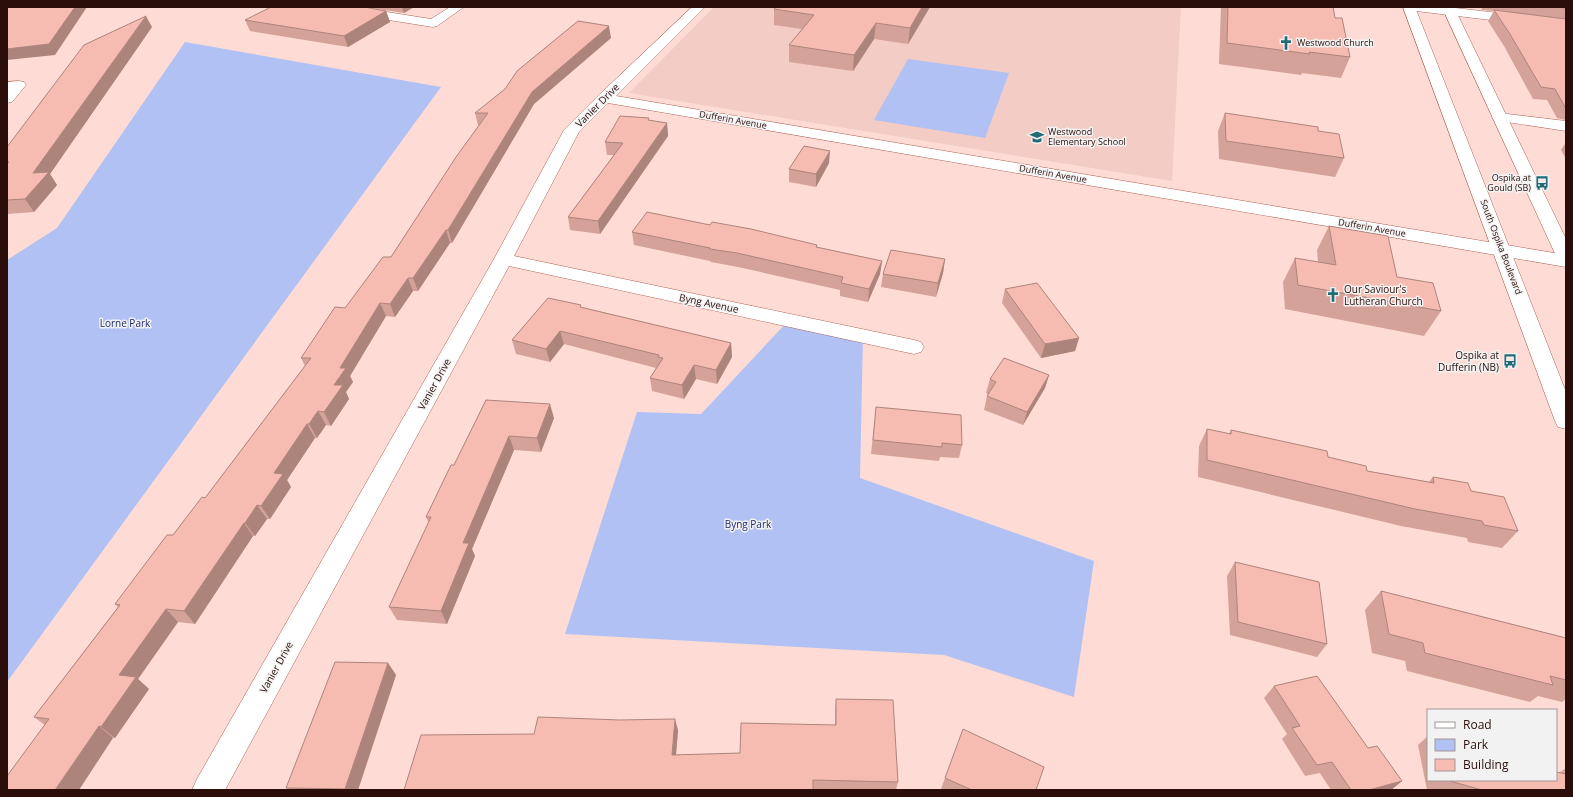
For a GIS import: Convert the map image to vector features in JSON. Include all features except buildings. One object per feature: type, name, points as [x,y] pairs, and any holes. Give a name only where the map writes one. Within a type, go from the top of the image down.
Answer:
[{"type":"street","points":[[332,7],[433,23],[458,7]]},
{"type":"street","name":"Vanier Drive","points":[[208,790],[504,259],[572,130],[699,7]]},
{"type":"street","name":"South Ospika Boulevard","points":[[1409,7],[1566,421]]},
{"type":"street","points":[[1416,7],[1449,9],[1566,25]]},
{"type":"street","points":[[1449,9],[1566,258]]},
{"type":"street","points":[[7,86],[19,85],[7,99]]},
{"type":"street","name":"Dufferin Avenue","points":[[604,98],[1566,261]]},
{"type":"street","points":[[1500,117],[1566,126]]},
{"type":"street","name":"Byng Avenue","points":[[504,259],[914,347]]},
{"type":"shaded area","name":"Westwood Elementary School","points":[[714,7],[1181,7],[1172,181],[629,93]]},
{"type":"green space","name":"Lorne Park","points":[[185,42],[441,87],[7,682],[7,260],[57,228]]},
{"type":"green space","points":[[908,59],[1009,73],[985,138],[874,120]]},
{"type":"green space","name":"Byng Park","points":[[789,320],[863,336],[860,478],[1094,561],[1074,697],[944,655],[565,634],[637,412],[701,414]]},
{"type":"place","name":"Westwood Church","points":[[1286,43]]},
{"type":"place","name":"Westwood Elementary School","points":[[1037,137]]},
{"type":"place","name":"Ospika at Gould (SB)","points":[[1542,183]]},
{"type":"place","name":"Our Saviour's Lutheran Church","points":[[1333,295]]},
{"type":"place","name":"Ospika at Dufferin (NB)","points":[[1510,361]]}]
